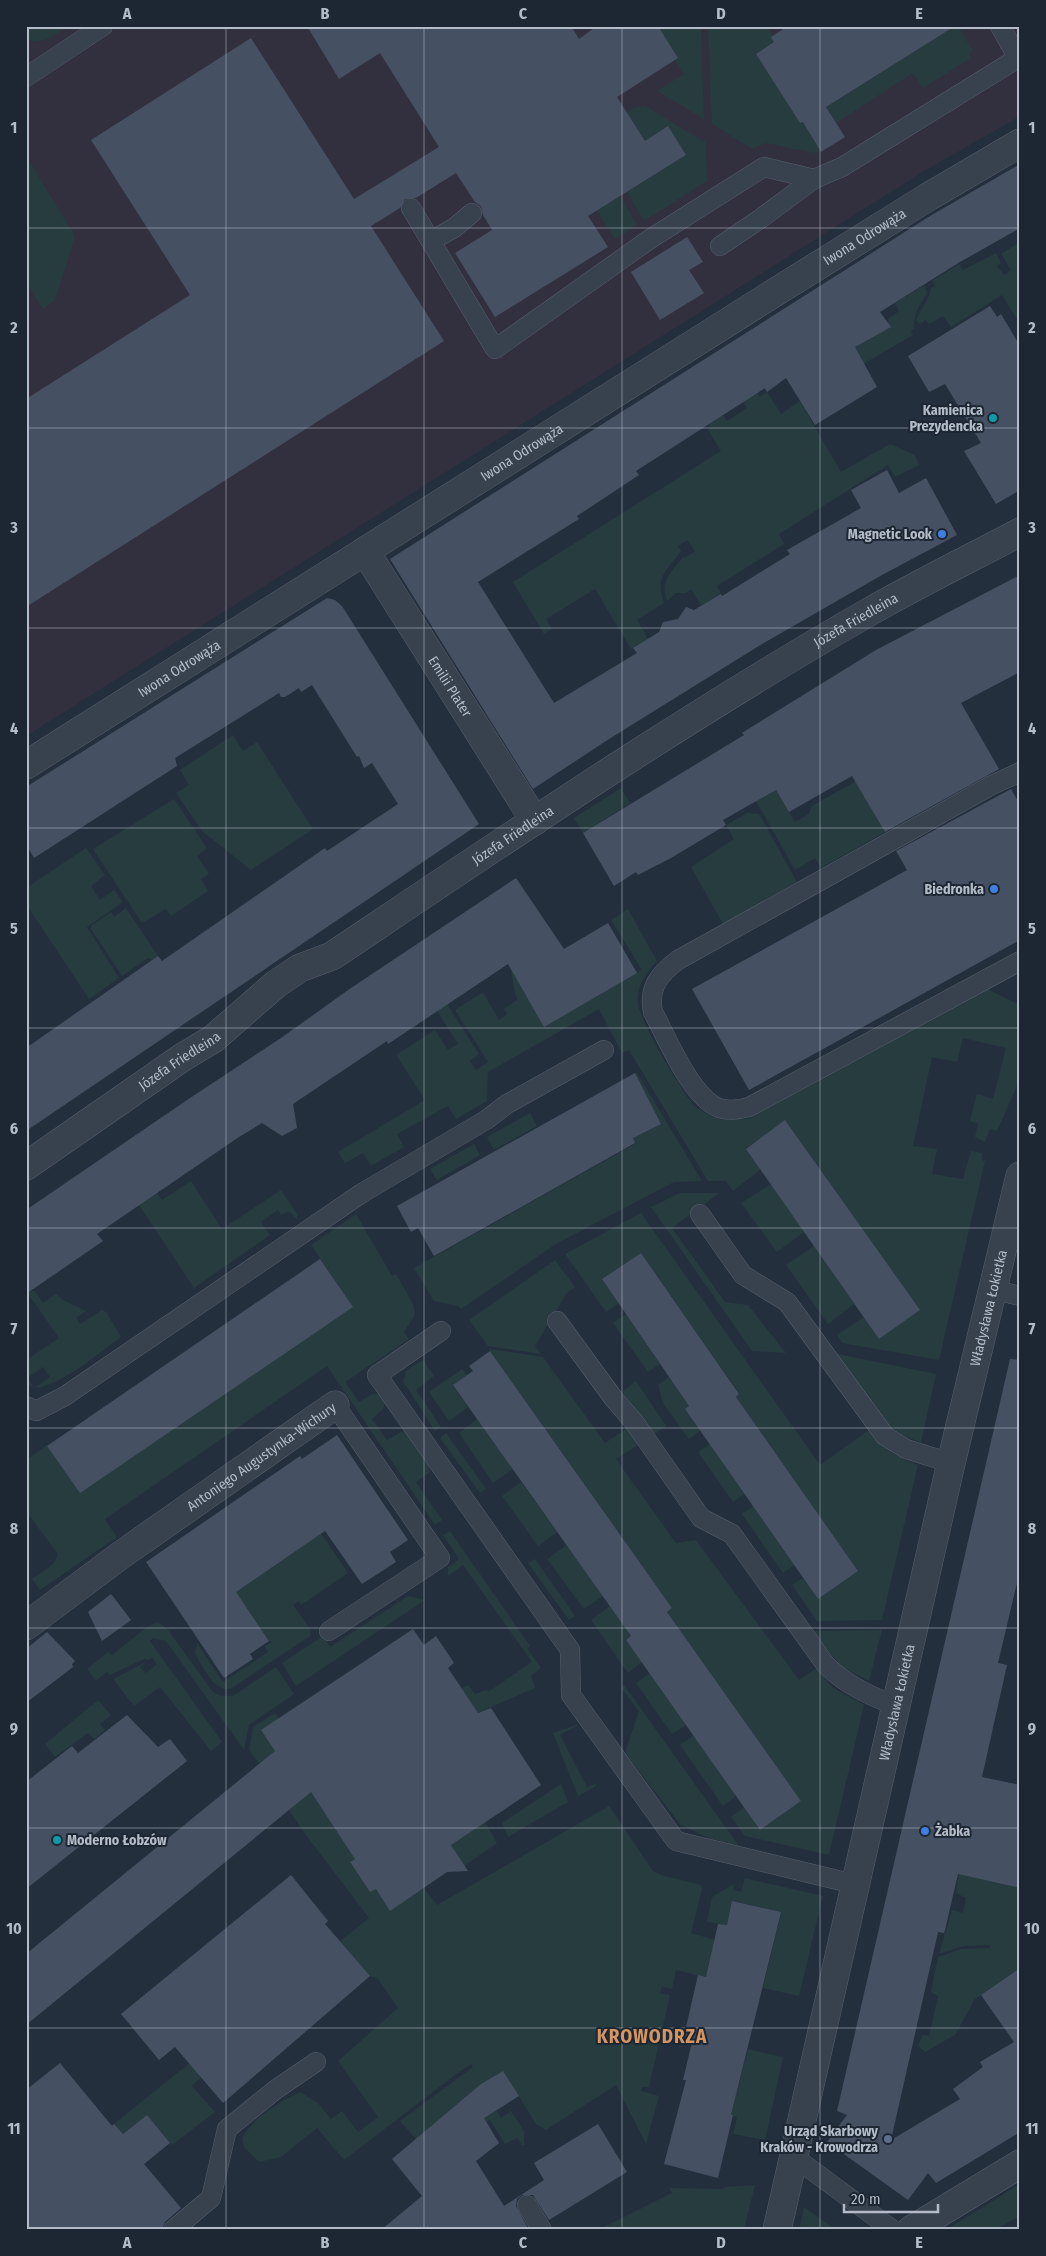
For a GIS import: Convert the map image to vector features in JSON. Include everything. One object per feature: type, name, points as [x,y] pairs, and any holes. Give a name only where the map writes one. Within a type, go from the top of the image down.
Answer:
[{"type":"street","name":"Iwona Odrowąża","points":[[26,765],[774,293],[928,197],[1020,143]]},
{"type":"street","name":"Józefa Friedleina","points":[[26,1166],[183,1057],[213,1039],[276,984],[300,968],[332,956],[672,732],[837,631],[909,590],[1020,532]]},
{"type":"street","name":"Emilii Plater","points":[[365,551],[535,821]]},
{"type":"street","name":"Władysława Łokietka","points":[[777,2230],[854,1884],[991,1289],[1020,1176]]},
{"type":"street","name":"Antoniego Augustynka-Wichury","points":[[26,1626],[121,1555],[335,1405]]},
{"type":"street","points":[[911,2230],[1020,2164]]},
{"type":"lane","points":[[26,77],[103,26]]},
{"type":"lane","points":[[720,246],[814,179],[842,167],[1018,58],[1000,26]]},
{"type":"lane","points":[[411,208],[495,349],[650,239],[764,167],[814,179]]},
{"type":"lane","points":[[431,241],[454,228],[472,213]]},
{"type":"lane","points":[[1020,772],[975,794],[678,960],[665,969],[657,979],[652,991],[651,1002],[653,1012],[688,1077],[701,1094],[718,1107],[739,1110],[758,1102],[1020,961]]},
{"type":"lane","points":[[26,1406],[36,1411],[65,1396],[354,1198],[486,1120],[507,1104],[604,1050]]},
{"type":"lane","points":[[700,1214],[743,1275],[787,1302],[885,1436],[906,1449],[951,1463]]},
{"type":"lane","points":[[991,1289],[1019,1295]]},
{"type":"lane","points":[[557,1321],[614,1399],[634,1422],[701,1518],[732,1534],[826,1665],[838,1678],[895,1706]]},
{"type":"lane","points":[[441,1331],[377,1375],[570,1650],[571,1695],[676,1841],[854,1884]]},
{"type":"lane","name":"Antoniego Augustynka-Wichury","points":[[329,1631],[440,1558],[335,1405]]},
{"type":"lane","points":[[173,2230],[211,2198],[227,2129],[275,2090],[316,2062]]},
{"type":"lane","points":[[794,2157],[893,2230]]},
{"type":"lane","points":[[527,2205],[542,2230]]},
{"type":"shaded area","points":[[26,26],[1020,26],[1020,116],[924,171],[26,736]]},
{"type":"green space","points":[[26,26],[69,26],[49,38],[32,41],[26,39]]},
{"type":"green space","points":[[658,26],[701,26],[704,119],[657,91],[684,74],[675,60],[678,57]]},
{"type":"green space","points":[[708,26],[767,26],[774,42],[756,54],[800,123],[803,122],[821,152],[814,153],[766,143],[752,149],[712,124]]},
{"type":"green space","points":[[933,26],[958,26],[973,51],[969,54],[971,58],[923,88],[913,73],[836,123],[827,107],[939,36]]},
{"type":"green space","points":[[645,106],[706,143],[707,181],[644,221],[627,192],[686,155],[668,126],[645,141],[627,112],[635,107]]},
{"type":"green space","points":[[26,156],[75,236],[55,300],[43,309],[26,282]]},
{"type":"green space","points":[[578,181],[612,201],[620,196],[637,225],[615,239]]},
{"type":"green space","points":[[1020,242],[1020,324],[1002,295],[951,327],[943,316],[929,324],[926,320],[919,324],[916,320],[929,296],[931,288],[935,286],[932,281],[959,264],[963,270],[996,253],[1001,263],[997,266],[1004,275],[1011,270],[1001,254]]},
{"type":"green space","points":[[925,285],[927,294],[916,314],[914,328],[911,331],[913,335],[848,373],[838,357],[881,331],[879,328],[889,322],[888,319],[899,311],[895,303]]},
{"type":"green space","points":[[755,390],[760,397],[767,392],[781,414],[800,401],[841,472],[890,444],[915,455],[919,465],[895,477],[888,465],[779,534],[784,544],[717,586],[721,594],[701,606],[691,589],[686,593],[676,593],[667,601],[665,594],[666,582],[671,572],[684,556],[685,558],[695,551],[687,540],[678,546],[681,551],[667,569],[661,581],[660,587],[664,603],[637,620],[648,639],[631,649],[595,589],[546,619],[552,629],[544,634],[513,582],[721,451],[708,430],[711,428],[708,424],[723,415],[727,421],[747,408],[741,399]]},
{"type":"green space","points":[[233,735],[243,751],[257,742],[313,829],[251,870],[202,831],[176,793],[189,785],[180,770]]},
{"type":"green space","points":[[856,781],[885,832],[821,868],[815,858],[795,870],[756,801],[776,790],[795,822],[809,814],[812,806]]},
{"type":"green space","points":[[621,788],[630,803],[583,833],[574,818]]},
{"type":"green space","points":[[174,799],[207,848],[197,856],[209,874],[201,879],[208,891],[171,916],[166,909],[142,923],[93,849]]},
{"type":"green space","points":[[747,813],[759,814],[797,882],[723,924],[691,867],[734,839],[726,825]]},
{"type":"green space","points":[[86,848],[105,875],[91,886],[100,900],[114,890],[123,902],[87,927],[119,978],[89,999],[26,904],[26,888]]},
{"type":"green space","points":[[126,908],[158,956],[153,960],[148,958],[122,976],[91,929],[91,926],[111,912],[114,917]]},
{"type":"green space","points":[[628,909],[657,961],[646,975],[639,990],[638,1002],[645,1024],[670,1070],[693,1105],[706,1114],[718,1118],[747,1119],[980,995],[979,993],[987,989],[1016,1003],[1020,1002],[1020,1079],[997,1131],[990,1129],[985,1142],[975,1137],[978,1123],[970,1121],[977,1094],[993,1099],[1006,1048],[963,1038],[957,1062],[932,1057],[913,1146],[937,1149],[932,1174],[963,1179],[971,1151],[982,1153],[982,1160],[985,1161],[939,1360],[842,1343],[837,1335],[864,1317],[879,1339],[919,1310],[786,1121],[746,1148],[761,1169],[733,1191],[726,1181],[708,1181],[629,1050],[622,1053],[599,1009],[488,1072],[487,1101],[456,1119],[448,1106],[397,1134],[404,1147],[371,1166],[363,1153],[345,1163],[338,1152],[425,1100],[396,1055],[435,1030],[448,1050],[458,1044],[437,1011],[447,1004],[479,1054],[470,1061],[476,1070],[488,1062],[455,1010],[483,992],[499,1020],[507,1014],[504,1009],[518,999],[515,994],[511,969],[544,1026],[642,970],[611,920]]},
{"type":"green space","points":[[635,1073],[637,1073],[702,1181],[674,1182],[556,1244],[461,1309],[458,1306],[434,1301],[414,1268],[635,1144],[633,1138],[661,1124]]},
{"type":"green space","points":[[530,1113],[537,1126],[494,1150],[487,1137]]},
{"type":"green space","points":[[474,1144],[480,1155],[437,1180],[430,1169]]},
{"type":"green space","points":[[191,1181],[222,1229],[281,1190],[297,1214],[297,1219],[288,1211],[281,1215],[278,1210],[261,1222],[270,1235],[194,1288],[139,1205],[157,1193],[162,1200]]},
{"type":"green space","points":[[771,1184],[804,1232],[777,1252],[741,1203]]},
{"type":"green space","points":[[680,1193],[719,1193],[672,1228],[725,1302],[748,1305],[786,1353],[752,1351],[651,1207]]},
{"type":"green space","points":[[641,1213],[820,1465],[869,1430],[890,1452],[918,1465],[882,1620],[817,1621],[792,1585],[803,1578],[818,1599],[858,1571],[736,1397],[739,1393],[641,1253],[602,1279],[619,1303],[606,1312],[565,1254]]},
{"type":"green space","points":[[356,1214],[392,1276],[396,1274],[413,1304],[415,1315],[404,1332],[409,1339],[345,1382],[359,1402],[372,1394],[380,1394],[385,1401],[383,1409],[372,1419],[387,1440],[405,1430],[429,1464],[430,1472],[416,1482],[442,1520],[435,1525],[327,1366],[105,1519],[117,1537],[40,1590],[32,1579],[52,1565],[57,1557],[57,1553],[26,1511],[26,1460],[47,1445],[80,1492],[352,1306],[311,1245]]},
{"type":"green space","points":[[814,1246],[854,1304],[828,1324],[786,1265]]},
{"type":"green space","points":[[555,1260],[575,1287],[566,1294],[535,1346],[541,1354],[488,1346],[469,1320]]},
{"type":"green space","points":[[34,1290],[43,1303],[56,1294],[63,1300],[86,1311],[76,1318],[80,1324],[102,1310],[106,1312],[121,1337],[68,1375],[46,1386],[35,1388],[50,1377],[43,1367],[27,1378],[33,1387],[26,1383],[26,1360],[59,1338],[29,1295],[28,1293]]},
{"type":"green space","points":[[626,1314],[660,1364],[648,1372],[613,1323]]},
{"type":"green space","points":[[489,1349],[543,1357],[605,1443],[629,1427],[641,1443],[616,1459],[676,1543],[696,1540],[799,1680],[817,1668],[832,1687],[864,1705],[829,1855],[745,1836],[731,1817],[744,1807],[760,1830],[801,1801],[667,1612],[672,1608]]},
{"type":"green space","points":[[838,1354],[936,1374],[921,1443],[901,1434],[882,1420],[836,1356]]},
{"type":"green space","points":[[423,1360],[434,1376],[416,1390],[441,1427],[435,1431],[403,1381],[407,1370]]},
{"type":"green space","points":[[462,1369],[467,1376],[453,1386],[468,1407],[449,1421],[429,1392]]},
{"type":"green space","points":[[669,1377],[689,1406],[685,1409],[700,1431],[689,1439],[663,1403],[658,1385]]},
{"type":"green space","points":[[636,1381],[666,1426],[652,1436],[622,1392]]},
{"type":"green space","points":[[477,1419],[513,1469],[493,1483],[459,1433]]},
{"type":"green space","points":[[446,1433],[486,1489],[480,1493],[440,1438]]},
{"type":"green space","points":[[710,1444],[744,1494],[733,1502],[698,1452]]},
{"type":"green space","points":[[521,1482],[557,1532],[538,1546],[502,1496]]},
{"type":"green space","points":[[753,1506],[794,1565],[783,1573],[742,1514]]},
{"type":"green space","points":[[450,1531],[530,1646],[527,1648],[541,1668],[531,1676],[535,1688],[475,1714],[350,1863],[370,1892],[376,1889],[424,1888],[437,1905],[609,1806],[653,1871],[661,1875],[701,1885],[702,1889],[691,1933],[722,1942],[714,1979],[676,1970],[672,1989],[662,1987],[660,1993],[670,1995],[649,2087],[642,2087],[641,2091],[659,2096],[646,2144],[616,2085],[546,2130],[536,2124],[503,2071],[480,2085],[501,2118],[511,2111],[524,2131],[524,2145],[517,2138],[505,2144],[490,2120],[486,2122],[469,2094],[416,2139],[400,2121],[473,2067],[471,2064],[344,2160],[317,2128],[281,2157],[259,2162],[244,2147],[242,2138],[260,2117],[300,2092],[318,2103],[331,2119],[342,2111],[358,2132],[378,2117],[338,2061],[398,2008],[378,1979],[370,1976],[203,2079],[201,2077],[192,2086],[215,2112],[172,2145],[147,2115],[123,2134],[114,2124],[369,1918],[306,1835],[284,1803],[281,1793],[252,1754],[249,1749],[253,1727],[275,1713],[279,1719],[461,1689],[468,1685],[475,1694],[486,1690],[488,1692],[532,1662],[463,1565],[448,1576],[448,1567],[459,1559],[443,1535]]},
{"type":"green space","points":[[321,1533],[348,1573],[301,1605],[299,1601],[293,1605],[311,1630],[310,1636],[232,1688],[220,1687],[210,1678],[195,1654],[197,1643],[223,1682],[268,1652],[265,1646],[272,1642],[269,1641],[247,1608],[223,1591],[269,1570]]},
{"type":"green space","points":[[567,1545],[603,1596],[584,1609],[547,1559]]},
{"type":"green space","points":[[535,1559],[575,1616],[569,1620],[528,1563]]},
{"type":"green space","points":[[408,1596],[425,1600],[296,1686],[282,1663],[323,1636],[330,1647]]},
{"type":"green space","points":[[610,1606],[631,1636],[626,1640],[642,1662],[628,1673],[591,1620]]},
{"type":"green space","points":[[156,1623],[161,1624],[168,1630],[213,1692],[221,1696],[233,1696],[276,1667],[294,1694],[249,1725],[244,1750],[166,1641],[153,1638],[150,1641],[222,1742],[211,1751],[160,1687],[134,1706],[113,1679],[146,1662],[140,1667],[146,1673],[157,1664],[152,1658],[149,1660],[144,1659],[110,1675],[107,1672],[96,1681],[87,1669],[108,1652],[112,1655],[147,1627]]},
{"type":"green space","points":[[882,1630],[869,1681],[842,1667],[812,1631]]},
{"type":"green space","points":[[650,1673],[686,1725],[672,1734],[636,1683]]},
{"type":"green space","points":[[624,1685],[739,1846],[711,1839],[681,1825],[625,1753],[639,1711],[621,1688]]},
{"type":"green space","points":[[98,1700],[111,1715],[100,1724],[105,1730],[94,1739],[88,1733],[55,1757],[45,1744]]},
{"type":"green space","points":[[580,1724],[560,1735],[587,1787],[595,1784],[596,1786],[578,1796],[553,1733]]},
{"type":"green space","points":[[694,1735],[736,1796],[723,1806],[680,1745]]},
{"type":"green space","points":[[561,1784],[568,1802],[508,1837],[502,1823]]},
{"type":"green space","points":[[485,1822],[497,1843],[464,1866],[451,1845]]},
{"type":"green space","points":[[959,1874],[1020,1888],[1020,1941],[1017,1947],[1020,1951],[1020,1968],[975,1999],[955,2035],[925,2052],[918,2046],[922,2035],[929,2036],[938,1996],[931,1992],[938,1957],[961,1949],[991,1948],[990,1945],[963,1946],[939,1954],[952,1910],[963,1913],[966,1898],[956,1893]]},
{"type":"green space","points":[[745,1878],[823,1896],[799,1996],[763,1988],[781,1912],[733,1901],[727,1925],[707,1922],[712,1897],[734,1884],[733,1890],[741,1892]]},
{"type":"green space","points":[[748,2049],[783,2057],[765,2140],[733,2134],[737,2117],[731,2115]]},
{"type":"green space","points":[[1020,2184],[1020,2216],[995,2230],[946,2230]]},
{"type":"green space","points":[[755,2185],[744,2230],[598,2230],[672,2193],[669,2188],[723,2189],[724,2187]]},
{"type":"green space","points":[[804,2207],[836,2230],[799,2230]]},
{"type":"building","points":[[307,26],[571,26],[579,39],[597,26],[658,26],[678,58],[617,97],[645,141],[668,126],[686,155],[588,216],[608,247],[495,317],[455,253],[492,230],[483,215],[481,206],[475,202],[456,173],[416,198],[405,199],[400,208],[371,226],[444,341],[26,607],[26,399],[190,295],[91,140],[251,38],[354,199],[439,147],[380,53],[339,79]]},
{"type":"building","points":[[788,26],[955,26],[826,107],[845,137],[821,152],[803,122],[800,123],[756,54],[774,42],[771,37]]},
{"type":"building","points":[[1020,164],[1020,228],[960,262],[880,312],[891,327],[855,347],[877,387],[815,425],[786,378],[767,392],[765,388],[636,471],[639,475],[577,516],[579,519],[478,582],[554,703],[637,653],[633,648],[659,632],[663,622],[678,619],[686,607],[694,610],[721,594],[722,596],[790,554],[787,550],[861,508],[851,490],[887,470],[899,493],[926,478],[957,535],[882,575],[762,644],[609,739],[533,789],[390,559],[930,216]]},
{"type":"building","points":[[687,237],[703,262],[689,270],[704,293],[660,320],[631,272]]},
{"type":"building","name":"Kamienica Prezydencka","points":[[990,306],[997,317],[1001,314],[1020,346],[1020,490],[996,504],[964,451],[981,443],[945,384],[929,392],[908,356]]},
{"type":"building","points":[[1020,575],[1020,672],[961,703],[999,769],[885,832],[852,776],[789,812],[776,790],[723,820],[726,825],[671,858],[638,875],[636,872],[614,886],[583,833],[744,735],[742,733],[876,650]]},
{"type":"building","points":[[327,598],[335,600],[342,606],[479,824],[26,1131],[26,1048],[158,956],[162,961],[325,848],[327,851],[398,804],[372,763],[364,768],[359,756],[357,757],[312,685],[301,692],[299,688],[285,697],[281,697],[279,693],[175,758],[177,766],[34,858],[26,844],[26,787]]},
{"type":"building","points":[[1011,789],[1020,805],[1020,940],[749,1090],[692,989],[907,870],[896,851]]},
{"type":"building","points":[[516,878],[564,949],[608,923],[637,973],[544,1027],[508,964],[388,1044],[387,1041],[293,1104],[297,1128],[282,1136],[262,1123],[239,1137],[97,1234],[103,1241],[26,1294],[26,1210]]},
{"type":"building","points":[[635,1073],[661,1124],[633,1138],[635,1143],[434,1256],[418,1228],[411,1232],[397,1206]]},
{"type":"building","points":[[785,1120],[920,1310],[879,1339],[746,1149]]},
{"type":"building","points":[[641,1253],[739,1394],[736,1397],[858,1571],[818,1599],[685,1409],[689,1406],[602,1279]]},
{"type":"building","points":[[320,1259],[353,1307],[80,1493],[47,1446]]},
{"type":"building","points":[[490,1351],[672,1608],[667,1612],[801,1801],[760,1830],[626,1640],[631,1636],[453,1385],[473,1371],[469,1366]]},
{"type":"building","points":[[1010,1359],[1020,1360],[1020,1570],[998,1663],[1007,1665],[982,1777],[1020,1785],[1020,1888],[958,1874],[944,1933],[938,1932],[891,2140],[960,2099],[953,2089],[983,2067],[980,2062],[1014,2042],[981,1995],[1020,1968],[1020,2132],[936,2183],[928,2173],[908,2200],[827,2142],[847,2115],[837,2111]]},
{"type":"building","points":[[337,1435],[408,1540],[390,1552],[396,1562],[362,1584],[325,1531],[236,1592],[269,1641],[250,1654],[253,1659],[224,1678],[146,1562],[300,1456],[302,1459]]},
{"type":"building","points":[[111,1594],[131,1620],[102,1641],[88,1612]]},
{"type":"building","points":[[413,1629],[424,1645],[436,1636],[454,1663],[448,1668],[478,1713],[491,1708],[541,1785],[451,1845],[468,1871],[447,1872],[390,1911],[376,1889],[370,1892],[350,1862],[355,1859],[311,1792],[26,2025],[26,1954],[275,1751],[261,1730]]},
{"type":"building","points":[[47,1632],[75,1661],[72,1664],[73,1667],[26,1703],[26,1649]]},
{"type":"building","name":"Moderno Łobzów","points":[[127,1715],[158,1747],[170,1739],[187,1761],[26,1889],[26,1782],[72,1746],[78,1753]]},
{"type":"building","points":[[291,1875],[328,1921],[325,1924],[370,1976],[223,2103],[175,2047],[159,2060],[121,2014]]},
{"type":"building","points":[[732,1901],[781,1912],[731,2115],[733,2115],[718,2178],[664,2164],[686,2080],[683,2080],[693,2038],[684,2036],[698,1975],[706,1977],[718,1924],[727,1925]]},
{"type":"building","points":[[60,2063],[112,2126],[114,2124],[123,2134],[147,2115],[170,2143],[144,2164],[181,2208],[165,2222],[162,2230],[26,2230],[26,2090]]},
{"type":"building","points":[[503,2071],[519,2096],[484,2118],[499,2143],[476,2161],[504,2206],[544,2180],[534,2163],[598,2124],[627,2172],[549,2220],[533,2195],[522,2195],[517,2199],[516,2206],[529,2230],[381,2230],[422,2196],[392,2159],[481,2084]]},
{"type":"place","name":"Kamienica Prezydencka","points":[[993,418]]},
{"type":"place","name":"Magnetic Look","points":[[942,534]]},
{"type":"place","name":"Biedronka","points":[[994,889]]},
{"type":"place","name":"Żabka","points":[[925,1831]]},
{"type":"place","name":"Moderno Łobzów","points":[[57,1840]]},
{"type":"place","name":"Urząd Skarbowy Kraków - Krowodrza","points":[[888,2139]]},
{"type":"district","name":"KROWODRZA","points":[[652,2036]]}]
